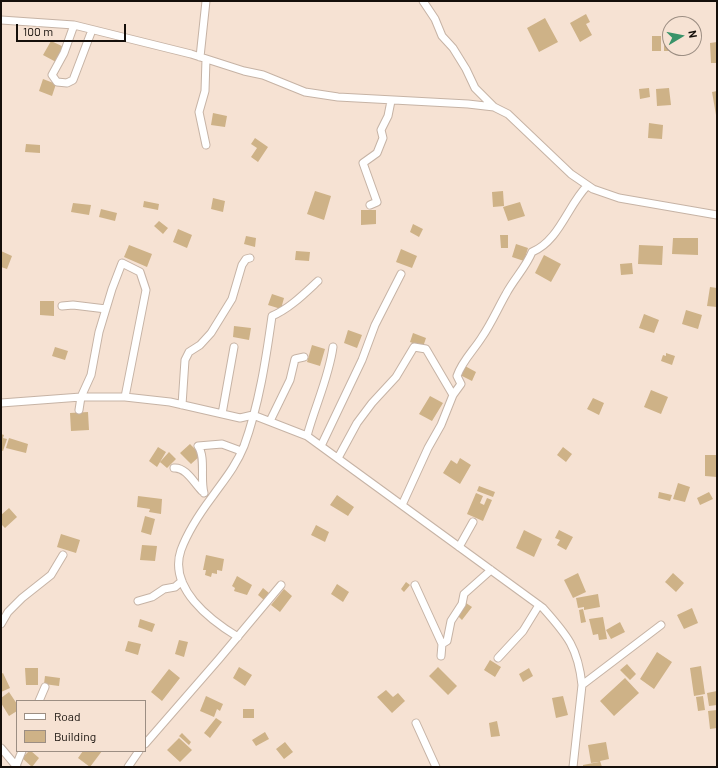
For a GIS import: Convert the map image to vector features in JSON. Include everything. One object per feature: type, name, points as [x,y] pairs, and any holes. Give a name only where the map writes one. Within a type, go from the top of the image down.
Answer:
[{"type":"street","points":[[206,1],[203,58],[205,91],[199,112],[206,145]]},
{"type":"street","points":[[423,1],[435,19],[442,36],[453,48],[466,69],[475,88],[494,107],[508,114],[570,174],[587,186],[619,198],[717,216]]},
{"type":"street","points":[[1,20],[74,25],[263,75],[305,92],[338,97],[468,104],[494,107]]},
{"type":"street","points":[[74,25],[64,53],[52,75],[57,82],[67,83],[73,80],[92,30]]},
{"type":"street","points":[[370,205],[377,202],[363,164],[378,153],[383,138],[382,130],[388,116],[391,101]]},
{"type":"street","points":[[402,505],[428,448],[441,425],[453,395],[461,384],[457,376],[459,369],[482,338],[506,294],[522,268],[528,262],[532,252],[538,250],[549,239],[572,207],[578,194],[587,186]]},
{"type":"street","points":[[182,405],[185,360],[189,352],[200,345],[214,327],[232,299],[242,265],[246,259],[250,258]]},
{"type":"street","points":[[79,410],[81,397],[91,375],[99,332],[106,308],[122,263],[140,272],[146,290],[125,397]]},
{"type":"street","points":[[321,446],[362,360],[375,325],[401,274]]},
{"type":"street","points":[[238,637],[205,612],[189,594],[182,581],[180,567],[181,551],[200,514],[232,470],[241,451],[253,415],[263,372],[272,316],[306,293],[318,281]]},
{"type":"street","points":[[62,306],[74,305],[106,308]]},
{"type":"street","points":[[222,414],[234,347]]},
{"type":"street","points":[[307,436],[314,410],[329,369],[333,347]]},
{"type":"street","points":[[338,458],[357,423],[372,403],[396,377],[414,347],[426,349],[453,395]]},
{"type":"street","points":[[270,421],[290,380],[296,359],[304,357]]},
{"type":"street","points":[[1,403],[81,397],[125,397],[182,405],[240,418],[253,415],[307,436],[539,605],[558,625],[572,644],[579,662],[582,685],[573,767]]},
{"type":"street","points":[[204,493],[201,482],[202,457],[198,446],[222,444],[241,451]]},
{"type":"street","points":[[174,468],[178,468],[185,472],[204,493],[213,495]]},
{"type":"street","points":[[459,547],[473,522]]},
{"type":"street","points":[[1,624],[8,612],[22,598],[51,575],[63,555]]},
{"type":"street","points":[[442,644],[447,641],[452,621],[462,604],[464,594],[491,570]]},
{"type":"street","points":[[138,601],[152,597],[164,589],[176,587],[182,581]]},
{"type":"street","points":[[146,743],[281,585]]},
{"type":"street","points":[[415,585],[442,644],[441,656]]},
{"type":"street","points":[[498,658],[523,632],[539,605]]},
{"type":"street","points":[[582,685],[661,625]]},
{"type":"street","points":[[39,700],[45,687]]},
{"type":"street","points":[[416,723],[436,767]]},
{"type":"street","points":[[1,748],[17,767]]},
{"type":"street","points":[[17,767],[22,752]]},
{"type":"street","points":[[128,767],[138,752]]},
{"type":"building","points":[[586,14],[590,22],[586,24],[592,35],[580,42],[570,23]]},
{"type":"building","points":[[545,18],[558,42],[539,52],[527,28]]},
{"type":"building","points":[[652,36],[661,36],[661,51],[652,51]]},
{"type":"building","points":[[51,41],[64,47],[56,62],[43,55]]},
{"type":"building","points":[[717,42],[717,63],[711,63],[710,43]]},
{"type":"building","points":[[43,79],[56,84],[52,96],[39,91]]},
{"type":"building","points":[[649,88],[650,97],[640,99],[639,89]]},
{"type":"building","points":[[669,88],[671,105],[657,106],[656,89]]},
{"type":"building","points":[[717,91],[717,114],[716,115],[712,92]]},
{"type":"building","points":[[213,113],[227,116],[225,127],[211,125]]},
{"type":"building","points":[[649,123],[663,125],[662,139],[648,138]]},
{"type":"building","points":[[255,138],[268,147],[258,162],[251,157],[257,148],[251,144]]},
{"type":"building","points":[[26,144],[40,145],[40,153],[25,152]]},
{"type":"building","points":[[315,191],[331,196],[324,220],[307,214]]},
{"type":"building","points":[[503,191],[504,206],[493,207],[492,192]]},
{"type":"building","points":[[213,198],[225,201],[223,212],[211,209]]},
{"type":"building","points":[[144,201],[159,204],[158,210],[143,207]]},
{"type":"building","points":[[520,202],[525,216],[508,221],[503,207]]},
{"type":"building","points":[[73,203],[91,205],[89,215],[71,212]]},
{"type":"building","points":[[101,209],[117,213],[115,221],[99,217]]},
{"type":"building","points":[[361,210],[376,210],[376,224],[361,225]]},
{"type":"building","points":[[159,221],[168,228],[163,234],[154,226]]},
{"type":"building","points":[[413,224],[423,229],[419,237],[410,232]]},
{"type":"building","points":[[178,229],[192,235],[187,248],[173,242]]},
{"type":"building","points":[[500,235],[508,235],[508,248],[501,248]]},
{"type":"building","points":[[246,236],[256,238],[255,247],[244,244]]},
{"type":"building","points":[[673,238],[698,238],[698,255],[672,254]]},
{"type":"building","points":[[516,244],[528,248],[524,261],[512,257]]},
{"type":"building","points":[[129,245],[152,254],[147,267],[124,257]]},
{"type":"building","points":[[639,245],[663,246],[662,265],[638,264]]},
{"type":"building","points":[[401,249],[417,256],[412,268],[396,262]]},
{"type":"building","points":[[1,251],[12,256],[7,269],[1,267]]},
{"type":"building","points":[[296,251],[310,252],[309,261],[295,260]]},
{"type":"building","points":[[544,255],[561,264],[551,282],[535,273]]},
{"type":"building","points":[[632,263],[633,274],[621,275],[620,264]]},
{"type":"building","points":[[710,287],[717,288],[717,307],[707,306]]},
{"type":"building","points":[[272,294],[284,298],[281,309],[268,305]]},
{"type":"building","points":[[40,301],[54,301],[54,316],[40,315]]},
{"type":"building","points":[[686,310],[702,315],[698,329],[682,324]]},
{"type":"building","points":[[644,314],[659,320],[654,333],[639,328]]},
{"type":"building","points":[[234,326],[251,328],[249,340],[233,337]]},
{"type":"building","points":[[348,330],[362,335],[357,348],[344,343]]},
{"type":"building","points":[[413,333],[426,338],[423,347],[410,342]]},
{"type":"building","points":[[312,345],[325,349],[320,366],[307,362]]},
{"type":"building","points":[[55,347],[68,351],[65,360],[52,356]]},
{"type":"building","points":[[666,353],[675,356],[672,365],[661,361],[663,355],[666,356]]},
{"type":"building","points":[[465,366],[476,372],[472,381],[460,375]]},
{"type":"building","points":[[651,390],[668,397],[661,414],[644,407]]},
{"type":"building","points":[[430,396],[443,403],[432,421],[419,414]]},
{"type":"building","points":[[593,398],[604,403],[599,415],[587,409]]},
{"type":"building","points":[[88,412],[89,430],[71,431],[70,413]]},
{"type":"building","points":[[1,434],[4,435],[3,438],[7,439],[3,451],[1,450]]},
{"type":"building","points":[[9,438],[28,444],[26,453],[6,448]]},
{"type":"building","points":[[190,444],[201,455],[191,464],[180,453]]},
{"type":"building","points":[[158,447],[166,452],[157,467],[149,461]]},
{"type":"building","points":[[563,447],[572,454],[566,462],[557,455]]},
{"type":"building","points":[[169,452],[176,459],[167,468],[160,462]]},
{"type":"building","points":[[705,455],[717,455],[717,477],[705,476]]},
{"type":"building","points":[[460,458],[471,465],[460,484],[443,473],[451,460],[457,464]]},
{"type":"building","points":[[678,483],[690,487],[685,502],[673,499]]},
{"type":"building","points":[[479,486],[495,492],[493,497],[477,491]]},
{"type":"building","points":[[659,492],[672,495],[670,501],[658,498]]},
{"type":"building","points":[[709,492],[713,499],[700,505],[697,498]]},
{"type":"building","points":[[476,493],[483,496],[480,503],[484,505],[487,498],[492,500],[483,521],[467,514]]},
{"type":"building","points":[[337,495],[354,507],[348,516],[330,505]]},
{"type":"building","points":[[138,496],[162,499],[161,514],[149,512],[150,509],[137,507]]},
{"type":"building","points":[[9,508],[17,517],[5,528],[1,524],[1,515]]},
{"type":"building","points":[[145,516],[155,519],[151,535],[141,532]]},
{"type":"building","points":[[316,525],[329,532],[325,542],[311,535]]},
{"type":"building","points":[[524,530],[542,539],[534,557],[516,548]]},
{"type":"building","points":[[559,530],[573,537],[566,550],[557,545],[560,540],[555,538]]},
{"type":"building","points":[[61,534],[80,540],[76,553],[57,547]]},
{"type":"building","points":[[142,545],[157,546],[155,561],[140,560]]},
{"type":"building","points":[[206,555],[224,559],[222,571],[217,570],[217,574],[212,573],[211,577],[205,575],[206,570],[203,570]]},
{"type":"building","points":[[578,573],[586,592],[573,598],[564,580]]},
{"type":"building","points":[[673,573],[684,583],[676,592],[665,582]]},
{"type":"building","points":[[237,576],[252,585],[247,595],[234,591],[235,588],[232,586]]},
{"type":"building","points":[[406,582],[410,585],[404,592],[401,589]]},
{"type":"building","points":[[337,584],[349,592],[343,602],[331,594]]},
{"type":"building","points":[[263,588],[269,593],[264,600],[258,595]]},
{"type":"building","points":[[284,589],[292,596],[280,612],[271,605]]},
{"type":"building","points":[[598,594],[600,607],[584,610],[584,607],[578,608],[576,598]]},
{"type":"building","points":[[466,603],[472,607],[462,620],[457,615]]},
{"type":"building","points":[[692,608],[698,623],[684,629],[677,615]]},
{"type":"building","points":[[583,609],[586,622],[581,623],[579,610]]},
{"type":"building","points":[[603,617],[607,639],[599,640],[598,634],[593,635],[589,619]]},
{"type":"building","points":[[140,619],[155,624],[152,632],[138,627]]},
{"type":"building","points":[[620,622],[625,632],[611,639],[606,630]]},
{"type":"building","points":[[179,640],[188,642],[184,657],[175,654]]},
{"type":"building","points":[[128,641],[141,644],[138,655],[125,651]]},
{"type":"building","points":[[657,652],[672,662],[654,689],[640,679]]},
{"type":"building","points":[[490,660],[501,667],[495,677],[484,670]]},
{"type":"building","points":[[627,664],[636,674],[630,680],[620,670]]},
{"type":"building","points":[[701,666],[705,694],[694,696],[690,668]]},
{"type":"building","points":[[239,667],[252,675],[245,686],[233,678]]},
{"type":"building","points":[[438,667],[457,686],[448,695],[429,676]]},
{"type":"building","points":[[25,668],[38,668],[38,685],[26,685]]},
{"type":"building","points":[[529,668],[533,676],[523,682],[519,674]]},
{"type":"building","points":[[169,669],[180,678],[162,701],[151,692]]},
{"type":"building","points":[[3,673],[10,688],[1,692],[1,674]]},
{"type":"building","points":[[45,676],[60,678],[59,686],[44,684]]},
{"type":"building","points":[[625,678],[639,693],[614,716],[600,701]]},
{"type":"building","points":[[386,690],[393,697],[398,693],[405,701],[392,713],[377,697]]},
{"type":"building","points":[[717,691],[717,705],[709,706],[707,693]]},
{"type":"building","points":[[9,692],[16,702],[16,712],[9,716],[1,703],[1,698]]},
{"type":"building","points":[[206,696],[223,704],[220,711],[217,709],[214,717],[200,711]]},
{"type":"building","points":[[563,696],[568,715],[556,718],[552,698]]},
{"type":"building","points":[[703,696],[705,710],[698,711],[696,697]]},
{"type":"building","points":[[243,709],[254,709],[254,718],[243,718]]},
{"type":"building","points":[[717,710],[717,728],[710,729],[708,711]]},
{"type":"building","points":[[216,718],[222,722],[210,738],[204,733]]},
{"type":"building","points":[[497,721],[500,736],[491,737],[489,723]]},
{"type":"building","points":[[265,732],[269,739],[256,746],[252,740]]},
{"type":"building","points":[[182,733],[191,742],[189,745],[179,736]]},
{"type":"building","points":[[179,738],[192,750],[180,762],[167,750]]},
{"type":"building","points":[[285,742],[293,752],[284,759],[276,749]]},
{"type":"building","points":[[606,742],[609,759],[600,761],[602,767],[583,767],[583,765],[599,762],[591,763],[588,745]]},
{"type":"building","points":[[28,752],[32,752],[39,758],[32,767],[22,758]]},
{"type":"building","points":[[82,752],[101,752],[90,767],[78,758]]}]
